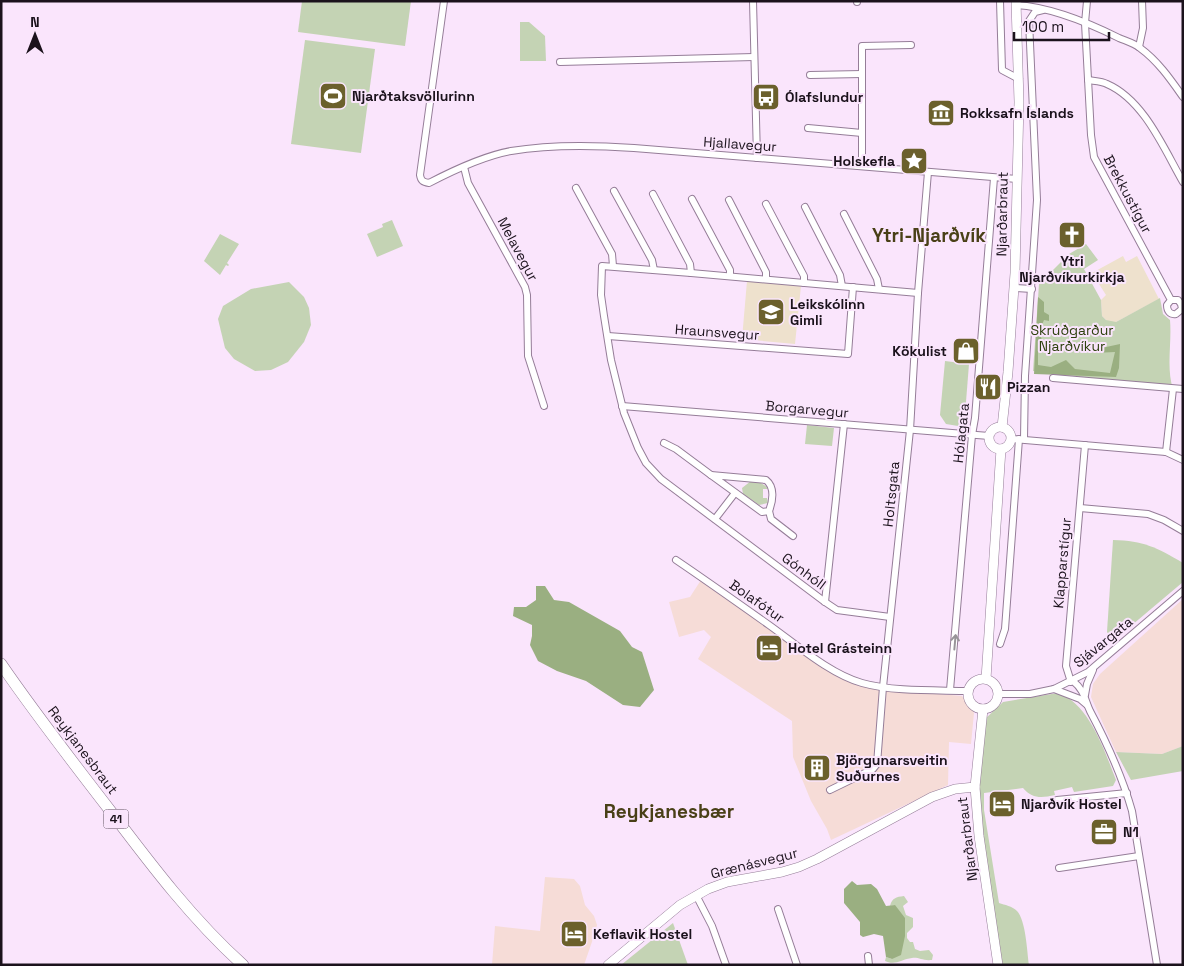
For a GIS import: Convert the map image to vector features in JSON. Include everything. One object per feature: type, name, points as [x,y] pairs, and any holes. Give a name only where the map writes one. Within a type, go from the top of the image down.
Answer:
[{"type":"highway","name":"Reykjanesbraut","points":[[1,664],[59,745],[148,860],[186,906],[243,965]]},
{"type":"main road","name":"Njarðarbraut","points":[[1002,427],[1014,288],[1019,79],[1016,3]]},
{"type":"main road","points":[[1002,427],[1018,439],[1001,449],[991,444],[989,436],[995,428],[1002,427]]},
{"type":"main road","points":[[986,679],[1001,449]]},
{"type":"main road","points":[[986,679],[993,682],[999,694],[992,706],[983,709],[972,704],[969,700],[969,691],[970,687],[977,680],[986,679]]},
{"type":"main road","name":"Njarðarbraut","points":[[983,709],[975,787],[979,836],[998,965]]},
{"type":"main road","name":"Grænásvegur","points":[[608,965],[680,906],[708,888],[727,882],[800,867],[817,860],[932,797],[955,789],[975,787]]},
{"type":"street","name":"Hjallavegur","points":[[444,1],[420,175],[421,180],[424,182],[429,183],[464,167],[510,151],[545,146],[571,145],[594,145],[1017,179]]},
{"type":"street","points":[[753,1],[757,158]]},
{"type":"street","points":[[1000,1],[1002,70],[1019,79]]},
{"type":"street","name":"Brekkustígur","points":[[1087,1],[1085,23],[1091,135],[1094,157],[1171,300]]},
{"type":"street","points":[[1139,47],[1143,28],[1142,1]]},
{"type":"street","points":[[1016,3],[1085,23],[1139,47],[1157,64],[1183,98]]},
{"type":"street","points":[[1000,644],[1004,630],[1018,439],[1032,288],[1037,200],[1029,20],[1035,12],[1043,10]]},
{"type":"street","points":[[862,166],[862,46],[910,46]]},
{"type":"street","points":[[560,62],[754,57]]},
{"type":"street","points":[[810,75],[862,74]]},
{"type":"street","points":[[1088,80],[1107,84],[1135,105],[1145,116],[1183,182]]},
{"type":"street","points":[[808,128],[862,133]]},
{"type":"street","name":"Melavegur","points":[[464,167],[468,183],[525,287],[528,356],[544,406]]},
{"type":"street","name":"Holtsgata","points":[[830,790],[873,770],[877,764],[883,687],[910,430],[918,293],[928,172]]},
{"type":"street","name":"Hólagata","points":[[950,690],[975,418],[994,178]]},
{"type":"street","points":[[576,188],[612,254],[613,266],[918,293]]},
{"type":"street","points":[[614,190],[652,260],[654,270]]},
{"type":"street","points":[[652,194],[690,264],[691,273]]},
{"type":"street","points":[[692,199],[730,270],[730,276]]},
{"type":"street","points":[[729,200],[766,272],[766,279]]},
{"type":"street","points":[[766,204],[804,276],[804,283]]},
{"type":"street","points":[[805,207],[840,276],[842,286]]},
{"type":"street","points":[[844,214],[878,279],[879,290]]},
{"type":"street","name":"Gónhóll","points":[[613,266],[602,266],[601,295],[615,382],[638,448],[646,463],[661,479],[824,602],[837,610],[890,617]]},
{"type":"street","name":"Hraunsvegur","points":[[608,336],[848,354],[853,287]]},
{"type":"street","points":[[1014,288],[1032,288]]},
{"type":"street","points":[[1053,378],[1183,389]]},
{"type":"street","points":[[1166,452],[1172,389]]},
{"type":"street","name":"Borgarvegur","points":[[622,406],[989,436]]},
{"type":"street","points":[[824,602],[844,424]]},
{"type":"street","points":[[1018,439],[1166,452],[1183,460]]},
{"type":"street","name":"Gónhóll","points":[[664,444],[676,449],[762,512],[769,511],[771,519],[792,536]]},
{"type":"street","name":"Klapparstígur","points":[[1072,681],[1066,666],[1085,445]]},
{"type":"street","points":[[711,475],[766,480],[772,489],[772,502],[769,511]]},
{"type":"street","points":[[715,519],[735,493]]},
{"type":"street","points":[[1080,508],[1148,514],[1164,520],[1183,531]]},
{"type":"street","name":"Bolafótur","points":[[676,560],[836,671],[857,681],[883,687],[969,691]]},
{"type":"street","name":"Sjávargata","points":[[999,694],[1030,694],[1054,689],[1072,681],[1095,667],[1183,591]]},
{"type":"street","points":[[1083,697],[1095,667]]},
{"type":"street","points":[[1072,681],[1088,706],[1115,761],[1127,793],[1132,811],[1157,965]]},
{"type":"street","points":[[1054,689],[1083,697]]},
{"type":"street","points":[[1057,800],[1127,793]]},
{"type":"street","points":[[1059,868],[1139,856]]},
{"type":"street","points":[[696,895],[712,926],[726,965]]},
{"type":"street","points":[[778,909],[797,965]]},
{"type":"street","points":[[868,956],[869,965]]},
{"type":"shaded area","points":[[1123,256],[1126,262],[1137,256],[1159,299],[1116,322],[1110,322],[1102,316],[1101,300],[1106,295],[1092,273]]},
{"type":"shaded area","name":"Leikskólinn Gimli","points":[[747,281],[801,286],[795,344],[742,339]]},
{"type":"shaded area","points":[[701,580],[837,674],[871,688],[962,696],[974,713],[971,744],[949,742],[948,785],[831,840],[811,801],[793,757],[792,721],[698,659],[711,637],[704,630],[679,637],[669,602],[690,597]]},
{"type":"shaded area","points":[[1183,599],[1183,746],[1162,754],[1116,752],[1091,697],[1093,684],[1100,674]]},
{"type":"shaded area","points":[[545,877],[574,879],[580,886],[585,905],[594,916],[597,925],[584,965],[492,965],[495,926],[540,931]]},
{"type":"green space","points":[[302,1],[411,1],[405,46],[298,32]]},
{"type":"green space","points":[[520,22],[529,22],[545,36],[546,61],[520,61]]},
{"type":"green space","name":"Njarðtaksvöllurinn","points":[[305,40],[375,49],[361,153],[291,144]]},
{"type":"green space","points":[[392,220],[403,246],[377,257],[367,234],[383,227],[382,224]]},
{"type":"green space","points":[[220,234],[239,244],[227,263],[229,265],[226,265],[220,275],[204,261]]},
{"type":"green space","name":"Skrúðgarður Njarðvíkur","points":[[1086,244],[1098,260],[1084,269],[1101,300],[1102,316],[1106,320],[1116,322],[1160,298],[1163,314],[1170,320],[1170,373],[1173,389],[1033,371],[1039,284],[1069,254]]},
{"type":"green space","points":[[289,282],[304,297],[309,308],[311,325],[304,342],[288,362],[271,370],[255,371],[234,359],[225,348],[218,319],[223,306],[251,289]]},
{"type":"green space","points":[[1038,297],[1044,302],[1044,312],[1049,315],[1049,321],[1044,320],[1042,326],[1041,335],[1044,344],[1038,349],[1038,365],[1051,367],[1066,360],[1075,369],[1110,373],[1115,352],[1094,353],[1097,349],[1120,344],[1119,368],[1116,377],[1034,374]]},
{"type":"green space","points":[[945,361],[969,364],[964,427],[946,424],[940,415]]},
{"type":"green space","points":[[807,425],[834,428],[832,446],[805,444]]},
{"type":"green space","points":[[751,481],[763,484],[768,489],[763,489],[763,498],[767,498],[768,503],[759,505],[743,494],[742,488]]},
{"type":"green space","points":[[1113,540],[1142,543],[1183,563],[1183,582],[1113,641],[1107,632]]},
{"type":"green space","points":[[536,586],[545,586],[554,600],[569,602],[620,631],[632,647],[642,652],[654,690],[640,707],[623,705],[586,681],[557,671],[538,661],[530,645],[532,625],[513,616],[514,607],[526,607],[536,600]]},
{"type":"green space","points":[[1058,693],[1069,698],[1087,718],[1101,743],[1116,780],[1113,786],[1074,792],[1072,787],[1054,791],[1055,795],[1046,797],[1034,796],[1023,788],[984,793],[984,810],[999,903],[1017,911],[1022,922],[1027,944],[1029,965],[1002,965],[982,836],[978,789],[985,719],[1003,702]]},
{"type":"green space","points":[[1183,746],[1183,771],[1131,780],[1116,752],[1162,754]]},
{"type":"green space","points":[[852,881],[857,885],[871,884],[877,889],[886,906],[895,905],[905,918],[905,936],[901,955],[892,959],[886,957],[883,936],[874,934],[863,937],[860,935],[860,922],[844,903],[844,889]]},
{"type":"green space","points":[[904,896],[908,902],[903,906],[906,915],[913,918],[913,927],[907,933],[907,938],[910,942],[913,942],[915,949],[920,951],[929,950],[933,955],[932,960],[914,958],[895,963],[885,961],[886,957],[892,959],[895,905],[890,906],[895,898]]},
{"type":"green space","points":[[673,923],[688,965],[621,965]]},
{"type":"place","name":"Njarðtaksvöllurinn","points":[[333,96]]},
{"type":"place","name":"Ólafslundur","points":[[766,97]]},
{"type":"place","name":"Rokksafn Íslands","points":[[941,113]]},
{"type":"place","name":"Holskefla","points":[[914,161]]},
{"type":"place","name":"Ytri Njarðvíkurkirkja","points":[[1072,235]]},
{"type":"place","name":"Leikskólinn Gimli","points":[[771,312]]},
{"type":"place","name":"Kökulist","points":[[966,351]]},
{"type":"place","name":"Pizzan","points":[[988,387]]},
{"type":"place","name":"Hotel Grásteinn","points":[[769,648]]},
{"type":"place","name":"Björgunarsveitin Suðurnes","points":[[817,768]]},
{"type":"place","name":"Njarðvík Hostel","points":[[1002,804]]},
{"type":"place","name":"N1","points":[[1104,832]]},
{"type":"place","name":"Keflavìk Hostel","points":[[574,934]]},
{"type":"district","name":"Ytri-Njarðvík","points":[[929,235]]},
{"type":"district","name":"Reykjanesbær","points":[[669,811]]}]
